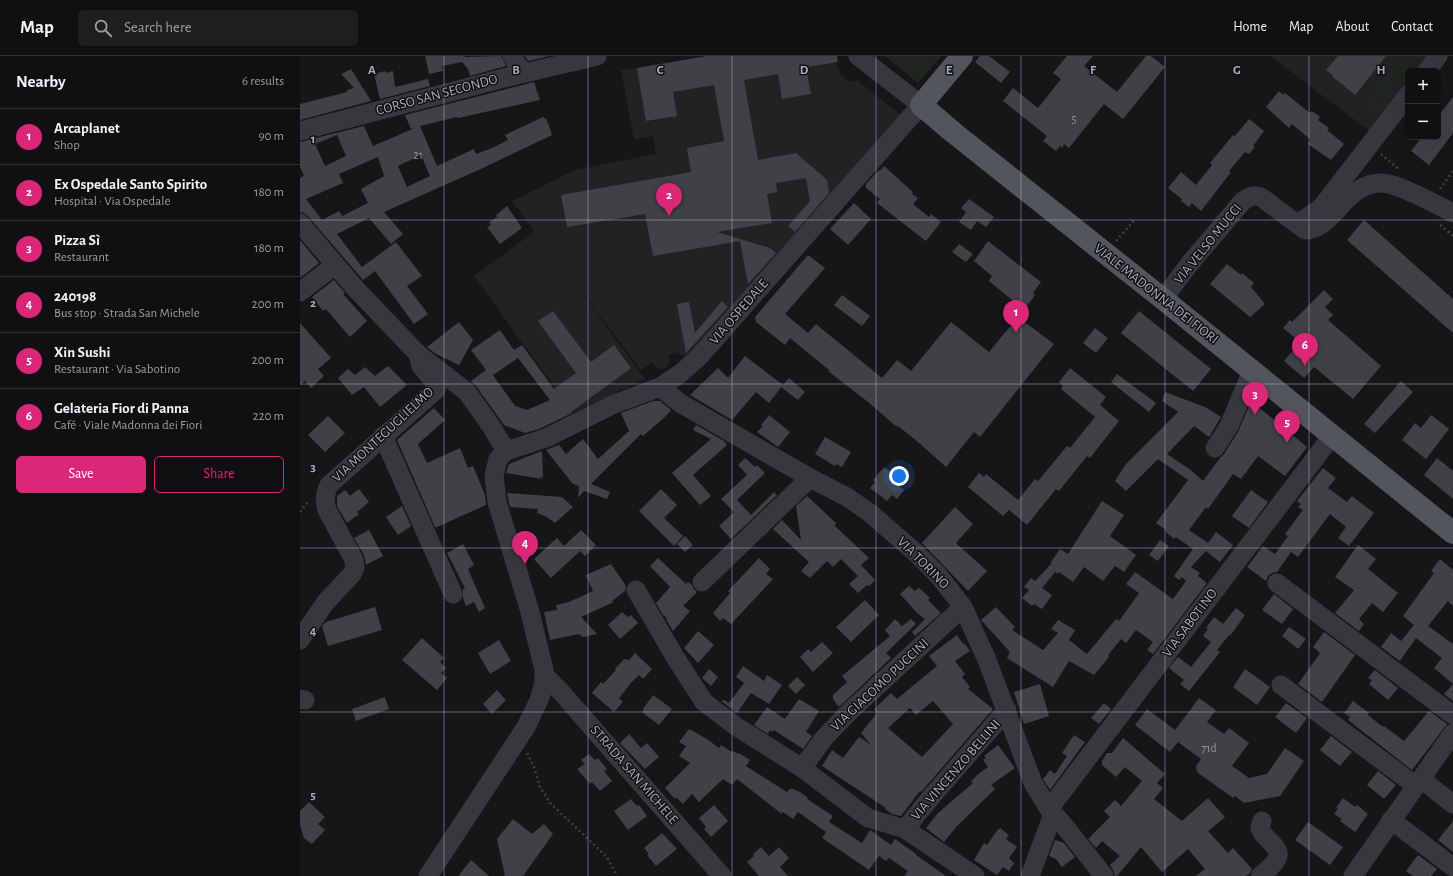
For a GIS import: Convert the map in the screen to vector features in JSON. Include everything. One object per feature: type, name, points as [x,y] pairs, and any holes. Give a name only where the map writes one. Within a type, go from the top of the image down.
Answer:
[{"type":"main road","points":[[921,105],[962,56]]},
{"type":"main road","name":"VIALE MADONNA DEI FIORI","points":[[921,105],[960,138],[1163,299],[1453,533]]},
{"type":"street","points":[[512,56],[523,73]]},
{"type":"street","name":"CORSO SAN SECONDO","points":[[300,131],[523,73],[597,56]]},
{"type":"street","name":"VIALE MADONNA DEI FIORI","points":[[858,56],[921,105]]},
{"type":"street","points":[[1429,68],[1438,56]]},
{"type":"street","points":[[1297,224],[1324,204],[1405,99]]},
{"type":"street","name":"VIA OSPEDALE","points":[[506,451],[546,438],[612,406],[660,387],[681,373],[699,357],[921,105]]},
{"type":"street","name":"VIA VELSO MUCCI","points":[[1163,299],[1210,240],[1248,197],[1261,197],[1305,230],[1317,228],[1351,195],[1368,185],[1381,183],[1394,185],[1447,202]]},
{"type":"street","points":[[301,225],[335,265],[418,354],[467,392],[491,426],[506,451],[501,455],[496,463],[494,485],[501,518],[530,612],[542,659],[544,675],[539,700],[535,710],[429,876]]},
{"type":"street","points":[[300,292],[335,265]]},
{"type":"street","name":"VIA MONTEGUGLIELMO","points":[[300,640],[325,603],[352,574],[355,568],[354,560],[327,510],[324,502],[325,494],[329,485],[436,390],[436,384],[421,366],[418,354]]},
{"type":"street","points":[[1215,448],[1230,426],[1252,371]]},
{"type":"street","name":"VIA TORINO","points":[[660,387],[680,403],[810,478],[847,497],[870,513],[916,553],[939,576],[963,607],[987,660],[1033,782],[1051,812],[1062,823],[1104,876]]},
{"type":"street","points":[[383,436],[453,594]]},
{"type":"street","name":"VIA SABOTINO","points":[[1030,876],[1051,812],[1332,436]]},
{"type":"street","points":[[702,582],[810,478]]},
{"type":"street","points":[[1277,583],[1453,716]]},
{"type":"street","points":[[636,590],[704,702],[737,727],[802,768],[868,818],[905,829],[976,876]]},
{"type":"street","name":"VIA GIACOMO PUCCINI","points":[[802,768],[825,737],[848,713],[963,607]]},
{"type":"street","name":"STRADA SAN MICHELE","points":[[544,675],[561,692],[722,876]]},
{"type":"street","points":[[1281,685],[1418,782],[1453,804]]},
{"type":"street","name":"VIA VINCENZO BELLINI","points":[[905,829],[1007,710]]},
{"type":"street","points":[[1353,876],[1452,735]]},
{"type":"street","points":[[1391,820],[1453,867]]},
{"type":"street","points":[[1260,876],[1275,863],[1278,858],[1276,846],[1262,835],[1260,827],[1262,821]]},
{"type":"path","points":[[1447,202],[1453,171]]},
{"type":"path","points":[[1116,241],[1135,219]]},
{"type":"path","points":[[519,736],[534,767],[540,787],[550,803],[607,857],[617,876]]},
{"type":"shaded area","points":[[707,56],[825,56],[839,67],[839,74],[850,82],[857,80],[902,116],[691,355],[680,355],[678,352],[668,355],[670,360],[667,367],[662,369],[655,367],[652,362],[641,370],[565,270],[645,379],[573,413],[474,276],[535,231],[512,201],[575,170],[656,154],[653,136],[634,140],[621,70]]},
{"type":"shaded area","points":[[885,56],[941,56],[918,83]]},
{"type":"shaded area","points":[[1270,56],[1431,56],[1422,68],[1405,68],[1405,90],[1372,133]]},
{"type":"shaded area","points":[[1402,56],[1418,56],[1408,68],[1405,68],[1405,72],[1375,110],[1365,102]]},
{"type":"building","points":[[425,56],[501,56],[506,66],[470,76],[468,69],[462,62],[442,66],[443,71],[429,74]]},
{"type":"building","points":[[525,56],[549,56],[528,61]]},
{"type":"building","points":[[707,56],[837,56],[838,62],[806,67],[811,94],[782,99],[778,74],[744,80],[758,160],[796,153],[827,180],[829,193],[795,232],[788,226],[810,201],[806,178],[776,183],[777,192],[767,194],[772,223],[717,232],[770,248],[776,253],[748,284],[740,241],[653,256],[645,214],[567,227],[561,195],[691,172],[687,148],[724,141],[714,85],[673,92],[677,116],[646,121],[637,68]]},
{"type":"building","points":[[980,56],[989,56],[1010,72],[1001,83],[975,62]]},
{"type":"building","points":[[1067,56],[1093,56],[1084,66],[1117,92],[1146,56],[1151,56],[1165,67],[1123,119],[1104,104],[1069,148],[1064,144],[1062,148],[1060,146],[1056,151],[1043,141],[1047,136],[1003,101],[1013,88],[1038,108],[1061,79],[1053,73]]},
{"type":"building","points":[[1338,56],[1386,56],[1355,95],[1326,70]]},
{"type":"building","points":[[351,69],[371,101],[300,120],[300,104],[347,92],[347,90],[354,88],[341,74]]},
{"type":"building","points":[[385,71],[386,73],[393,71],[395,87],[428,79],[430,86],[380,99],[374,74]]},
{"type":"building","points":[[534,82],[540,100],[420,126],[437,166],[474,149],[476,154],[492,148],[508,140],[505,135],[543,117],[547,120],[552,135],[483,168],[384,212],[403,234],[391,244],[369,218],[337,234],[362,267],[396,242],[422,276],[407,286],[428,314],[414,324],[375,271],[363,280],[308,216],[300,212],[300,178],[304,176],[300,167],[300,142],[364,126],[373,146],[415,128],[411,129],[405,115]],"holes":[[[337,135],[346,156],[325,166],[315,144]],[[421,155],[430,176],[407,187],[398,166]],[[378,157],[384,176],[361,189],[368,203],[342,216],[339,211],[322,220],[306,199],[343,183],[339,174]]]},
{"type":"building","points":[[1279,91],[1283,95],[1285,93],[1310,113],[1312,111],[1320,117],[1318,120],[1329,128],[1327,130],[1344,144],[1331,160],[1308,144],[1311,140],[1292,124],[1289,128],[1266,107]]},
{"type":"building","points":[[1453,97],[1453,133],[1429,165],[1411,151],[1420,140],[1441,140],[1441,112]]},
{"type":"building","points":[[1249,119],[1264,131],[1253,146],[1255,147],[1249,154],[1245,152],[1229,171],[1231,172],[1201,211],[1192,203],[1189,207],[1181,201],[1182,199],[1168,188],[1181,172],[1196,185],[1212,165],[1210,163],[1233,135],[1235,136]]},
{"type":"building","points":[[884,166],[918,198],[913,204],[929,217],[931,214],[941,222],[926,241],[877,203],[880,199],[866,188],[866,184]]},
{"type":"building","points":[[969,199],[994,217],[986,227],[977,221],[971,230],[959,222],[966,212],[961,208]]},
{"type":"building","points":[[854,203],[871,219],[848,245],[830,229]]},
{"type":"building","points":[[507,206],[522,228],[500,244],[487,227],[491,225],[489,222],[497,217],[496,215]]},
{"type":"building","points":[[1364,220],[1453,299],[1453,333],[1347,240]]},
{"type":"building","points":[[300,240],[319,263],[300,278]]},
{"type":"building","points":[[988,241],[1041,282],[1033,293],[1035,295],[1024,310],[989,281],[992,276],[974,261]]},
{"type":"building","points":[[959,244],[973,254],[966,262],[952,252]]},
{"type":"building","points":[[808,255],[825,268],[785,314],[808,333],[816,324],[882,378],[897,360],[911,371],[951,322],[989,352],[1018,317],[1054,344],[980,437],[974,432],[946,467],[918,442],[898,426],[897,427],[828,371],[829,370],[790,338],[785,345],[756,322],[755,317]]},
{"type":"building","points":[[1227,264],[1241,275],[1242,273],[1254,283],[1251,287],[1265,304],[1250,317],[1210,284]]},
{"type":"building","points":[[334,280],[345,293],[343,294],[367,321],[350,337],[326,309],[323,311],[312,297]]},
{"type":"building","points":[[1324,290],[1333,299],[1325,307],[1333,315],[1328,320],[1381,366],[1353,399],[1314,367],[1304,378],[1284,361],[1300,342],[1283,328],[1290,320],[1292,322]]},
{"type":"building","points":[[842,295],[870,316],[862,326],[834,305]]},
{"type":"building","points":[[722,301],[728,307],[686,353],[677,304],[689,302],[695,333]]},
{"type":"building","points":[[553,311],[591,362],[614,345],[631,368],[571,412],[572,413],[539,429],[525,433],[504,425],[471,381],[486,370],[471,350],[500,330],[514,350],[522,345],[554,389],[576,373],[538,321]],"holes":[[[518,358],[550,400],[527,410],[515,406],[493,375]]]},
{"type":"building","points":[[1139,311],[1211,369],[1193,391],[1121,333]]},
{"type":"building","points":[[459,322],[473,340],[459,365],[436,354],[427,347]]},
{"type":"building","points":[[300,323],[331,358],[318,369],[324,376],[311,388],[305,381],[300,385]]},
{"type":"building","points":[[1095,328],[1108,338],[1096,353],[1083,343]]},
{"type":"building","points":[[745,356],[783,385],[769,403],[756,392],[732,420],[690,395],[718,368],[728,378]]},
{"type":"building","points":[[388,366],[407,385],[380,407],[364,387],[352,395],[338,378],[348,369],[355,375],[365,367],[375,376]]},
{"type":"building","points":[[1070,368],[1106,397],[1100,405],[1119,421],[1090,458],[1087,456],[1059,491],[1056,489],[1027,525],[1009,510],[1003,516],[968,487],[979,473],[984,477],[986,474],[1018,500],[1035,479],[1038,481],[1067,446],[1070,448],[1095,417],[1061,389],[1063,386],[1059,382]]},
{"type":"building","points":[[1117,374],[1156,403],[1149,412],[1111,382]]},
{"type":"building","points":[[789,378],[805,392],[798,400],[781,387]]},
{"type":"building","points":[[1401,381],[1413,392],[1375,433],[1364,424]]},
{"type":"building","points":[[1165,392],[1205,407],[1221,417],[1209,437],[1194,426],[1167,454],[1192,471],[1203,481],[1224,454],[1238,432],[1251,401],[1307,447],[1285,476],[1258,456],[1241,479],[1233,474],[1208,509],[1206,507],[1189,530],[1208,543],[1216,532],[1233,545],[1220,562],[1206,551],[1191,567],[1200,573],[1198,576],[1207,583],[1153,654],[1147,650],[1153,642],[1136,630],[1126,643],[1121,639],[1109,654],[1109,657],[1094,675],[1069,661],[1053,687],[1007,658],[1010,652],[981,620],[996,607],[1015,627],[1012,630],[1043,650],[1058,633],[1051,629],[1058,620],[1075,630],[1069,640],[1087,654],[1116,619],[1119,621],[1139,593],[1126,584],[1135,572],[1173,599],[1186,581],[1182,577],[1179,580],[1174,576],[1193,549],[1176,537],[1174,539],[1165,531],[1166,530],[1156,523],[1188,480],[1158,459],[1126,491],[1115,481],[1126,464],[1178,412],[1162,401]]},
{"type":"building","points":[[653,401],[660,401],[671,410],[643,436],[641,434],[591,484],[610,492],[607,499],[584,491],[578,498],[579,486],[573,484],[546,450],[559,445],[566,454],[583,439],[598,459],[629,431],[621,413]]},
{"type":"building","points":[[434,408],[445,420],[418,444],[427,463],[460,448],[468,468],[473,466],[485,495],[486,505],[437,527],[435,527],[397,440]]},
{"type":"building","points":[[769,415],[790,432],[778,447],[757,432],[763,426],[761,425]]},
{"type":"building","points":[[1431,415],[1449,429],[1426,459],[1402,440],[1415,423],[1421,428]]},
{"type":"building","points":[[328,416],[345,433],[325,452],[308,435]]},
{"type":"building","points":[[696,425],[724,441],[727,445],[693,475],[711,496],[700,505],[672,473],[711,439],[693,430]]},
{"type":"building","points":[[825,437],[851,452],[842,467],[836,464],[835,466],[815,454]]},
{"type":"building","points":[[542,451],[543,478],[539,476],[542,479],[506,473],[509,464]]},
{"type":"building","points":[[745,458],[755,467],[757,465],[765,473],[737,500],[751,515],[774,492],[777,495],[731,539],[719,526],[734,512],[721,499],[747,475],[738,465]]},
{"type":"building","points":[[1437,458],[1453,471],[1453,499],[1424,475]]},
{"type":"building","points":[[884,467],[903,481],[899,486],[904,490],[897,499],[892,495],[887,501],[870,488],[875,482],[873,480]]},
{"type":"building","points":[[1323,468],[1336,478],[1328,488],[1347,502],[1352,496],[1374,513],[1349,546],[1338,538],[1346,527],[1330,514],[1298,557],[1291,552],[1277,572],[1268,576],[1266,581],[1247,567],[1263,546],[1275,554],[1288,536],[1285,534],[1303,510],[1298,507],[1301,504],[1297,501]]},
{"type":"building","points":[[359,489],[369,502],[357,512],[359,514],[347,523],[337,506],[337,496],[345,490],[350,496]]},
{"type":"building","points":[[661,489],[677,505],[664,518],[683,536],[674,546],[639,511]]},
{"type":"building","points":[[1251,490],[1268,502],[1249,528],[1232,516]]},
{"type":"building","points":[[507,493],[562,497],[573,507],[555,523],[547,517],[537,513],[538,509],[510,507]]},
{"type":"building","points":[[807,496],[836,523],[835,526],[869,558],[861,565],[875,580],[858,593],[849,584],[858,576],[841,559],[833,567],[827,561],[810,578],[801,571],[809,562],[773,529],[782,520],[801,540],[796,506]]},
{"type":"building","points":[[1102,501],[1124,515],[1110,536],[1136,555],[1124,572],[1115,566],[1103,581],[1084,567],[1073,582],[1059,572],[1058,574],[1055,572],[1042,588],[1052,595],[1042,609],[1034,604],[1032,606],[1022,598],[1029,590],[1024,587],[1031,578],[1035,581],[1051,564],[1060,549],[1068,554]]},
{"type":"building","points":[[402,506],[411,526],[398,535],[386,517]]},
{"type":"building","points":[[955,507],[973,524],[956,543],[987,571],[968,591],[922,543]]},
{"type":"building","points":[[369,530],[383,556],[366,565],[364,555],[354,538]]},
{"type":"building","points":[[581,530],[596,545],[585,556],[580,551],[551,578],[534,559],[557,538],[564,546]]},
{"type":"building","points":[[685,536],[693,545],[685,552],[677,544]]},
{"type":"building","points":[[1160,540],[1169,546],[1158,561],[1149,555]]},
{"type":"building","points":[[463,544],[474,565],[468,569],[485,608],[479,612],[474,602],[466,606],[463,598],[463,589],[465,588],[447,553]]},
{"type":"building","points":[[1358,545],[1376,559],[1368,569],[1398,593],[1383,612],[1372,603],[1359,619],[1364,624],[1359,631],[1335,613],[1354,590],[1335,577]]},
{"type":"building","points":[[658,558],[686,584],[688,582],[691,584],[697,592],[683,606],[690,611],[673,631],[666,619],[667,618],[663,615],[656,603],[670,587],[650,566]]},
{"type":"building","points":[[759,558],[770,569],[766,574],[773,579],[731,624],[723,618],[720,621],[713,613],[730,593],[728,591]]},
{"type":"building","points":[[1440,559],[1453,570],[1453,606],[1448,601],[1428,626],[1453,644],[1453,684],[1434,668],[1442,658],[1416,638],[1400,661],[1381,647],[1391,633],[1401,641],[1414,625],[1403,616],[1434,573],[1431,571]]},
{"type":"building","points":[[611,564],[626,586],[625,591],[612,601],[614,602],[581,617],[597,634],[583,637],[579,634],[550,640],[544,612],[557,610],[556,605],[569,602],[593,591],[586,575]]},
{"type":"building","points":[[909,586],[915,591],[919,588],[930,598],[928,600],[941,613],[915,636],[912,632],[925,619],[917,613],[900,594]]},
{"type":"building","points":[[1274,594],[1293,609],[1282,624],[1262,610]]},
{"type":"building","points":[[865,600],[879,615],[851,642],[836,627]]},
{"type":"building","points":[[375,607],[382,630],[328,646],[322,626],[326,622]]},
{"type":"building","points":[[1236,608],[1245,615],[1230,636],[1229,635],[1217,650],[1220,652],[1189,691],[1180,684],[1184,680],[1169,668],[1178,657],[1191,667],[1211,642],[1203,636],[1208,629],[1206,628],[1214,617],[1223,624]]},
{"type":"building","points":[[622,612],[628,617],[631,615],[638,623],[620,639],[608,625]]},
{"type":"building","points":[[895,619],[902,626],[911,619],[916,624],[886,653],[891,658],[839,707],[833,699],[833,695],[847,682],[842,676],[890,636],[885,630]]},
{"type":"building","points":[[1289,627],[1306,639],[1298,649],[1282,636]]},
{"type":"building","points":[[698,631],[714,645],[698,663],[684,648]]},
{"type":"building","points":[[1324,632],[1355,655],[1322,702],[1298,684],[1320,653],[1313,647]]},
{"type":"building","points":[[957,635],[970,651],[955,661],[965,674],[962,677],[970,687],[968,689],[993,709],[921,792],[920,791],[901,816],[892,814],[885,809],[886,808],[822,766],[832,750],[843,758],[859,737],[871,745],[861,733],[877,713],[874,709],[891,693],[897,699],[937,666],[929,656]],"holes":[[[933,701],[953,724],[922,757],[888,728],[910,708],[916,715]]]},
{"type":"building","points":[[422,638],[444,658],[440,662],[446,668],[441,673],[447,678],[437,690],[402,660]]},
{"type":"building","points":[[499,640],[511,661],[490,674],[478,653]]},
{"type":"building","points":[[822,642],[833,653],[813,672],[800,657],[808,649],[811,652]]},
{"type":"building","points":[[635,653],[652,669],[643,679],[639,675],[631,683],[619,698],[623,702],[614,712],[592,693],[601,682],[603,684],[624,659],[629,660]]},
{"type":"building","points":[[743,666],[764,681],[767,675],[782,685],[769,704],[751,693],[737,713],[721,701],[724,700],[729,703],[744,683],[736,677]]},
{"type":"building","points":[[709,669],[718,677],[711,686],[702,678]]},
{"type":"building","points":[[1245,669],[1270,687],[1257,705],[1233,687]]},
{"type":"building","points":[[1375,670],[1398,688],[1388,700],[1369,684],[1372,680],[1368,678]]},
{"type":"building","points":[[797,677],[805,685],[796,694],[788,686]]},
{"type":"building","points":[[1040,684],[1049,716],[1024,724],[1014,692]]},
{"type":"building","points":[[1453,684],[1453,701],[1444,694]]},
{"type":"building","points":[[497,690],[506,700],[492,714],[483,704]]},
{"type":"building","points":[[653,695],[672,709],[659,725],[643,713],[643,709]]},
{"type":"building","points":[[385,697],[389,709],[356,721],[352,709]]},
{"type":"building","points":[[1199,698],[1216,710],[1207,722],[1224,734],[1229,728],[1249,743],[1232,766],[1249,778],[1267,774],[1285,748],[1304,761],[1280,796],[1244,803],[1235,796],[1233,798],[1197,772],[1196,766],[1201,759],[1178,742],[1170,752],[1135,725],[1147,709],[1175,730]]},
{"type":"building","points":[[799,699],[819,711],[806,732],[812,736],[803,749],[774,730],[772,732],[770,730],[768,734],[754,725],[767,707],[785,719]]},
{"type":"building","points":[[1353,701],[1369,713],[1368,715],[1383,727],[1384,726],[1404,741],[1429,711],[1447,724],[1412,770],[1348,720],[1350,717],[1344,713]]},
{"type":"building","points":[[1104,703],[1111,709],[1099,724],[1091,718]]},
{"type":"building","points":[[1286,703],[1307,718],[1296,733],[1275,717]]},
{"type":"building","points":[[689,729],[719,748],[721,745],[750,760],[746,766],[787,792],[791,788],[800,792],[808,798],[807,799],[833,816],[829,822],[862,843],[870,830],[891,845],[895,839],[946,876],[904,876],[908,871],[889,858],[886,861],[879,856],[869,870],[822,838],[826,832],[798,812],[793,819],[783,812],[782,814],[737,779],[732,785],[723,779],[699,802],[692,794],[683,804],[676,797],[675,799],[665,788],[690,763],[679,756],[686,746],[679,742]]},
{"type":"building","points":[[629,734],[641,748],[647,743],[659,757],[645,769],[620,743]]},
{"type":"building","points":[[1074,735],[1085,742],[1050,790],[1043,779],[1050,770],[1055,774],[1067,756],[1062,753]]},
{"type":"building","points":[[1331,736],[1352,752],[1340,766],[1320,750]]},
{"type":"building","points":[[1123,738],[1165,774],[1157,783],[1163,788],[1154,799],[1182,821],[1208,798],[1225,817],[1208,831],[1228,853],[1233,848],[1252,869],[1250,873],[1246,876],[1196,876],[1205,869],[1188,849],[1162,872],[1141,847],[1117,876],[1115,876],[1110,865],[1120,856],[1102,841],[1096,848],[1088,839],[1110,817],[1104,811],[1115,800],[1121,806],[1142,781],[1125,767],[1116,777],[1102,765],[1102,761],[1107,753],[1112,753]]},
{"type":"building","points":[[998,745],[1015,768],[991,785],[995,789],[957,826],[944,842],[926,828],[938,813],[973,783],[971,782],[977,775],[988,767],[983,760],[986,758],[984,756]]},
{"type":"building","points":[[589,754],[595,760],[598,758],[607,769],[604,771],[612,781],[600,791],[592,782],[590,784],[577,769],[585,764],[581,760]]},
{"type":"building","points":[[1378,771],[1396,785],[1384,799],[1367,785]]},
{"type":"building","points":[[1343,798],[1355,807],[1357,805],[1368,814],[1355,832],[1340,821],[1342,819],[1334,814]]},
{"type":"building","points":[[631,799],[637,806],[639,805],[647,816],[628,830],[614,811]]},
{"type":"building","points":[[309,802],[325,817],[318,824],[325,830],[312,844],[304,838],[300,825],[300,811]]},
{"type":"building","points":[[714,805],[728,821],[711,837],[704,829],[706,827],[699,818]]},
{"type":"building","points":[[513,819],[532,834],[544,824],[553,834],[523,876],[505,876],[497,839]]},
{"type":"building","points":[[1453,821],[1453,852],[1438,840]]},
{"type":"building","points":[[1308,822],[1343,847],[1330,865],[1295,840]]},
{"type":"building","points":[[1000,828],[1009,835],[1006,839],[1017,847],[1009,858],[1014,863],[1009,871],[1003,867],[997,875],[974,860],[984,843],[987,845]]},
{"type":"building","points":[[662,833],[677,849],[656,866],[647,855],[649,854],[644,848]]},
{"type":"building","points":[[1055,840],[1064,843],[1075,857],[1062,867],[1056,859],[1049,856]]},
{"type":"building","points":[[761,847],[769,856],[779,847],[789,858],[780,867],[788,876],[759,876],[747,862]]},
{"type":"building","points":[[1418,855],[1437,869],[1431,876],[1413,876],[1406,871]]},
{"type":"building","points":[[471,860],[489,876],[458,876]]},
{"type":"place","name":"Ex Ospedale Santo Spirito","points":[[669,216]]},
{"type":"place","name":"Arcaplanet","points":[[1016,333]]},
{"type":"place","name":"Gelateria Fior di Panna","points":[[1305,366]]},
{"type":"place","name":"Pizza Sì","points":[[1255,415]]},
{"type":"place","name":"Xin Sushi","points":[[1287,443]]},
{"type":"place","name":"240198","points":[[525,564]]}]
